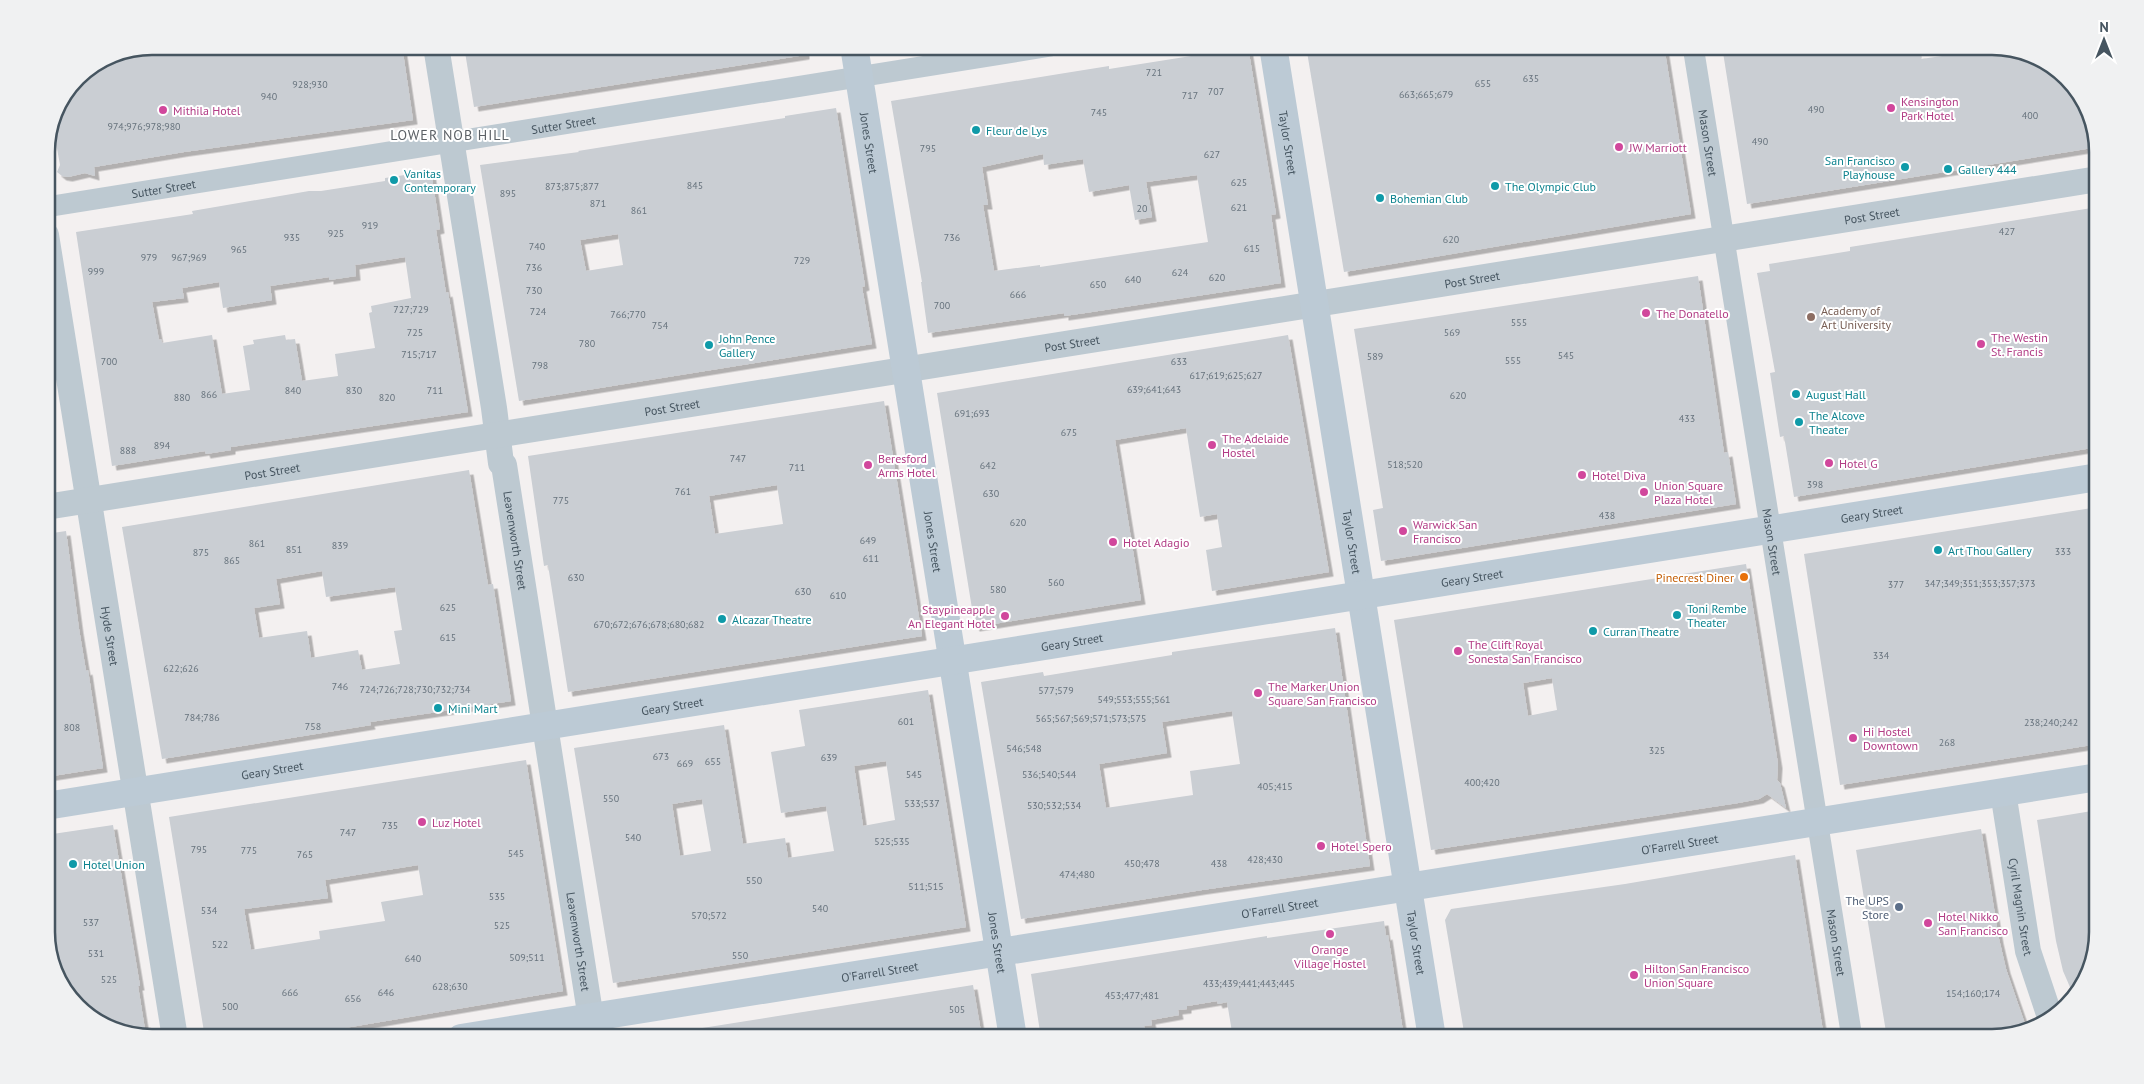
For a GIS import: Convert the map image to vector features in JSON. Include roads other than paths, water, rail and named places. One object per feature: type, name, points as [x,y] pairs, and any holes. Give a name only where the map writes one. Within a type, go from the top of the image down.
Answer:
[{"type":"main road","name":"Jones Street","points":[[856,55],[1012,1029]]},
{"type":"main road","name":"Taylor Street","points":[[1274,55],[1431,1029]]},
{"type":"main road","name":"Geary Street","points":[[55,804],[2089,478]]},
{"type":"main road","name":"O'Farrell Street","points":[[569,1029],[593,1027],[999,952],[2089,778]]},
{"type":"street","name":"Leavenworth Street","points":[[437,55],[501,463],[504,465],[593,1027]]},
{"type":"street","name":"Sutter Street","points":[[55,206],[996,55]]},
{"type":"street","name":"Mason Street","points":[[1693,55],[1851,1029]]},
{"type":"street","name":"Post Street","points":[[55,506],[2089,180]]},
{"type":"street","name":"Hyde Street","points":[[55,290],[174,1029]]},
{"type":"street","name":"Cyril Magnin Street","points":[[2003,792],[2028,951],[2048,1011]]},
{"type":"place","name":"Kensington Park Hotel","points":[[1891,108]]},
{"type":"place","name":"Mithila Hotel","points":[[163,110]]},
{"type":"place","name":"Fleur de Lys","points":[[976,130]]},
{"type":"place","name":"JW Marriott","points":[[1619,147]]},
{"type":"place","name":"San Francisco Playhouse","points":[[1905,167]]},
{"type":"place","name":"Gallery 444","points":[[1948,169]]},
{"type":"place","name":"Vanitas Contemporary","points":[[394,180]]},
{"type":"place","name":"The Olympic Club","points":[[1495,186]]},
{"type":"place","name":"Bohemian Club","points":[[1380,198]]},
{"type":"place","name":"The Donatello","points":[[1646,313]]},
{"type":"place","name":"Academy of Art University","points":[[1811,317]]},
{"type":"place","name":"The Westin St. Francis","points":[[1981,344]]},
{"type":"place","name":"John Pence Gallery","points":[[709,345]]},
{"type":"place","name":"August Hall","points":[[1796,394]]},
{"type":"place","name":"The Alcove Theater","points":[[1799,422]]},
{"type":"place","name":"The Adelaide Hostel","points":[[1212,445]]},
{"type":"place","name":"Hotel G","points":[[1829,463]]},
{"type":"place","name":"Beresford Arms Hotel","points":[[868,465]]},
{"type":"place","name":"Hotel Diva","points":[[1582,475]]},
{"type":"place","name":"Union Square Plaza Hotel","points":[[1644,492]]},
{"type":"place","name":"Warwick San Francisco","points":[[1403,531]]},
{"type":"place","name":"Hotel Adagio","points":[[1113,542]]},
{"type":"place","name":"Art Thou Gallery","points":[[1938,550]]},
{"type":"place","name":"Pinecrest Diner","points":[[1744,577]]},
{"type":"place","name":"Toni Rembe Theater","points":[[1677,615]]},
{"type":"place","name":"Staypineapple An Elegant Hotel","points":[[1005,616]]},
{"type":"place","name":"Alcazar Theatre","points":[[722,619]]},
{"type":"place","name":"Curran Theatre","points":[[1593,631]]},
{"type":"place","name":"The Clift Royal Sonesta San Francisco","points":[[1458,651]]},
{"type":"place","name":"The Marker Union Square San Francisco","points":[[1258,693]]},
{"type":"place","name":"Mini Mart","points":[[438,708]]},
{"type":"place","name":"Hi Hostel Downtown","points":[[1853,738]]},
{"type":"place","name":"Luz Hotel","points":[[422,822]]},
{"type":"place","name":"Hotel Spero","points":[[1321,846]]},
{"type":"place","name":"Hotel Union","points":[[73,864]]},
{"type":"place","name":"The UPS Store","points":[[1899,907]]},
{"type":"place","name":"Hotel Nikko San Francisco","points":[[1928,923]]},
{"type":"place","name":"Orange Village Hostel","points":[[1330,934]]},
{"type":"place","name":"Hilton San Francisco Union Square","points":[[1634,975]]},
{"type":"district","name":"LOWER NOB HILL","points":[[450,135]]}]
